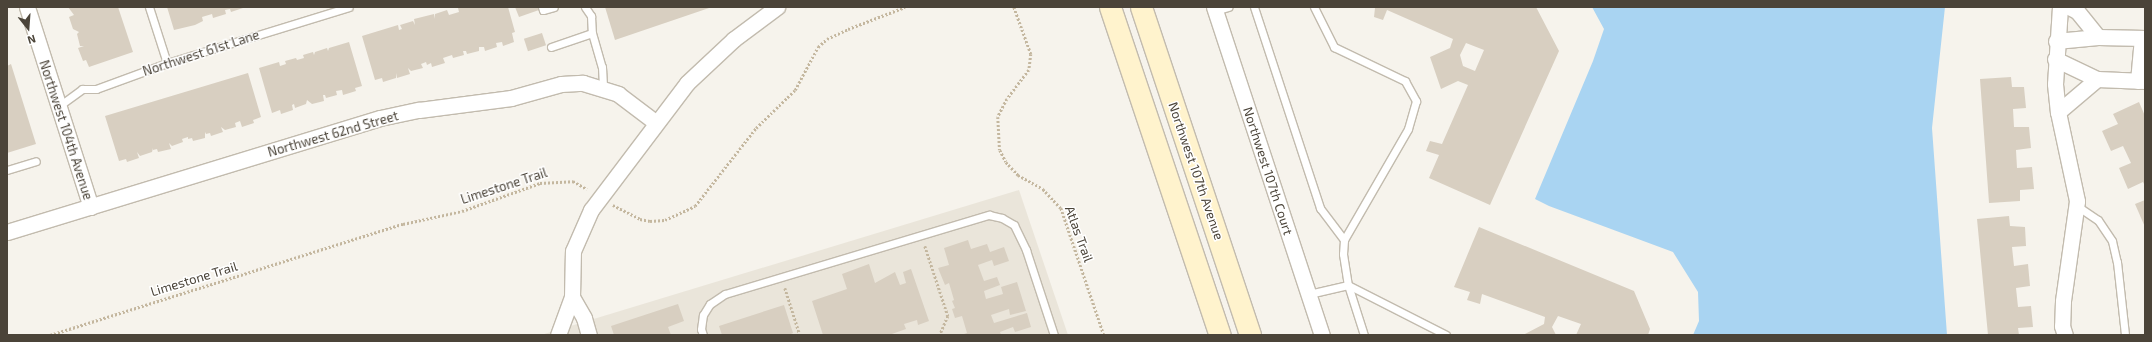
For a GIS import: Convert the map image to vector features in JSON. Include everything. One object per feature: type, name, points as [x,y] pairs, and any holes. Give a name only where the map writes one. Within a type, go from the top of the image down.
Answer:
[{"type":"main road","points":[[1110,7],[1220,335]]},
{"type":"main road","name":"Northwest 107th Avenue","points":[[1141,7],[1250,335]]},
{"type":"street","name":"Northwest 104th Avenue","points":[[27,7],[91,207]]},
{"type":"street","points":[[558,335],[572,297],[573,251],[591,210],[600,196],[655,122],[704,66],[777,7]]},
{"type":"street","points":[[2060,7],[2056,40],[2058,112],[2075,184],[2077,206],[2063,301],[2062,326],[2066,335]]},
{"type":"street","points":[[2069,7],[2077,11],[2098,37]]},
{"type":"street","name":"Northwest 107th Court","points":[[1219,8],[1322,335]]},
{"type":"street","points":[[2056,40],[2098,37],[2143,38],[2142,81],[2097,79],[2056,59]]},
{"type":"street","points":[[2058,112],[2097,79]]},
{"type":"street","name":"Northwest 62nd Street","points":[[7,232],[380,118],[419,110],[511,98],[561,84],[583,83],[603,87],[618,94],[655,122]]},
{"type":"street","points":[[572,297],[584,318],[589,335]]},
{"type":"lane","points":[[149,7],[167,63]]},
{"type":"lane","name":"Northwest 61st Lane","points":[[58,106],[82,89],[96,89],[167,63],[349,7]]},
{"type":"lane","points":[[542,7],[543,10],[554,7]]},
{"type":"lane","points":[[584,7],[591,16],[592,33],[602,67],[603,87]]},
{"type":"lane","points":[[1254,7],[1320,208],[1344,240]]},
{"type":"lane","points":[[1314,7],[1334,47],[1405,81],[1416,101],[1408,129],[1344,240],[1343,254],[1348,285],[1364,335]]},
{"type":"lane","points":[[551,47],[592,33]]},
{"type":"lane","points":[[7,170],[36,161]]},
{"type":"lane","points":[[2077,206],[2098,220],[2112,241],[2117,262],[2125,335]]},
{"type":"lane","points":[[703,335],[701,329],[703,315],[710,304],[725,294],[988,215],[1002,218],[1014,225],[1026,250],[1054,335]]},
{"type":"lane","points":[[1309,294],[1348,285],[1446,335]]},
{"type":"path","name":"Limestone Trail","points":[[50,335],[403,224],[462,211],[540,183],[573,181],[640,219],[650,221],[665,220],[695,206],[756,128],[795,90],[818,47],[848,29],[904,7]]},
{"type":"path","name":"Atlas Trail","points":[[1014,7],[1031,54],[1029,70],[1007,99],[998,117],[1000,150],[1006,162],[1018,175],[1043,189],[1061,208],[1104,335]]},
{"type":"path","points":[[921,234],[948,316],[940,335]]},
{"type":"path","points":[[781,276],[800,335]]},
{"type":"shaded area","points":[[1019,190],[1068,335],[541,335]]},
{"type":"water","points":[[1592,7],[1945,7],[1932,128],[1947,335],[1693,335],[1699,321],[1698,292],[1673,252],[1549,206],[1535,199],[1593,61],[1604,29]]},
{"type":"building","points":[[68,7],[118,7],[133,52],[89,67],[86,60],[83,61],[78,48],[84,46],[80,46],[77,34],[79,32],[73,29],[69,17],[74,15]]},
{"type":"building","points":[[167,7],[246,7],[231,12],[230,9],[225,10],[226,14],[213,18],[212,14],[202,17],[203,21],[195,25],[174,30]]},
{"type":"building","points":[[508,7],[515,32],[512,33],[514,42],[503,46],[502,42],[496,43],[497,47],[485,51],[484,47],[479,47],[479,51],[467,54],[466,51],[463,51],[464,55],[453,58],[452,55],[443,58],[445,63],[432,67],[431,63],[427,65],[426,62],[421,64],[423,68],[411,71],[408,68],[410,74],[397,78],[396,73],[396,78],[383,82],[382,78],[375,80],[362,36],[398,25],[399,30],[402,29],[400,25],[413,21],[415,25],[414,19],[434,14],[435,19],[435,14],[447,10],[449,15],[459,12],[458,8]]},
{"type":"building","points":[[515,7],[538,7],[539,10],[519,17]]},
{"type":"building","points":[[605,7],[712,7],[615,40]]},
{"type":"building","points":[[1372,7],[1536,7],[1559,51],[1490,205],[1429,178],[1439,155],[1426,151],[1430,141],[1442,144],[1468,85],[1458,81],[1441,89],[1430,57],[1450,48],[1453,39],[1387,10],[1383,20],[1374,17],[1375,8]],"holes":[[[1466,43],[1484,50],[1475,71],[1463,66],[1460,55]]]},
{"type":"building","points":[[542,33],[546,45],[528,51],[524,39]]},
{"type":"building","points":[[349,42],[362,86],[355,88],[356,91],[343,95],[342,90],[336,91],[337,95],[326,98],[325,95],[323,95],[324,101],[312,104],[307,100],[306,104],[295,108],[294,104],[292,105],[293,110],[281,114],[280,110],[272,113],[259,68],[279,62],[280,66],[286,64],[285,61],[296,58],[297,60],[304,58],[303,55],[313,52],[314,55],[315,52],[327,48],[328,51],[329,48]]},
{"type":"building","points":[[11,64],[36,144],[7,153],[7,66]]},
{"type":"building","points":[[248,73],[261,117],[253,120],[254,123],[242,127],[240,121],[235,123],[236,127],[225,130],[221,127],[223,132],[211,136],[210,133],[206,134],[205,132],[205,138],[193,141],[192,138],[188,139],[188,137],[182,139],[183,142],[172,146],[169,143],[171,149],[158,152],[157,149],[153,150],[153,148],[152,152],[140,156],[137,152],[139,158],[127,162],[126,159],[119,161],[105,116]]},
{"type":"building","points":[[2011,77],[2012,87],[2024,87],[2026,108],[2013,109],[2014,127],[2029,127],[2031,148],[2016,150],[2017,168],[2032,167],[2034,189],[2020,190],[2020,201],[1989,203],[1980,79]]},
{"type":"building","points":[[2139,102],[2145,116],[2145,186],[2143,182],[2128,189],[2119,168],[2131,163],[2123,146],[2111,151],[2102,131],[2118,124],[2113,114]]},
{"type":"building","points":[[2145,200],[2145,227],[2135,204]]},
{"type":"building","points":[[2009,216],[2010,226],[2025,227],[2026,246],[2012,247],[2014,266],[2028,264],[2030,286],[2016,288],[2018,307],[2031,306],[2033,327],[2018,328],[2019,335],[1988,335],[1977,219]]},
{"type":"building","points":[[1479,227],[1634,291],[1650,329],[1648,335],[1576,335],[1581,324],[1558,316],[1552,327],[1556,335],[1523,335],[1544,324],[1545,317],[1482,294],[1480,304],[1467,300],[1470,292],[1454,287]]},
{"type":"building","points":[[968,240],[971,249],[987,244],[990,252],[1004,247],[1009,261],[994,266],[992,260],[978,265],[984,281],[997,277],[1000,285],[984,291],[986,299],[1003,294],[1001,287],[1017,282],[1026,311],[1010,315],[1009,309],[991,315],[994,323],[1027,313],[1031,327],[1015,332],[1013,327],[1000,332],[1001,335],[961,335],[967,333],[962,316],[955,318],[952,309],[955,308],[952,301],[954,300],[949,283],[945,285],[938,268],[949,265],[944,248]]},
{"type":"building","points":[[869,264],[875,283],[895,272],[900,285],[906,283],[903,272],[911,269],[929,321],[918,325],[917,320],[904,324],[906,329],[889,335],[823,335],[812,301],[847,289],[842,274]]},
{"type":"building","points":[[678,304],[684,321],[668,327],[671,335],[614,335],[611,326]]},
{"type":"building","points":[[784,305],[793,333],[789,335],[722,335],[719,326]]}]
